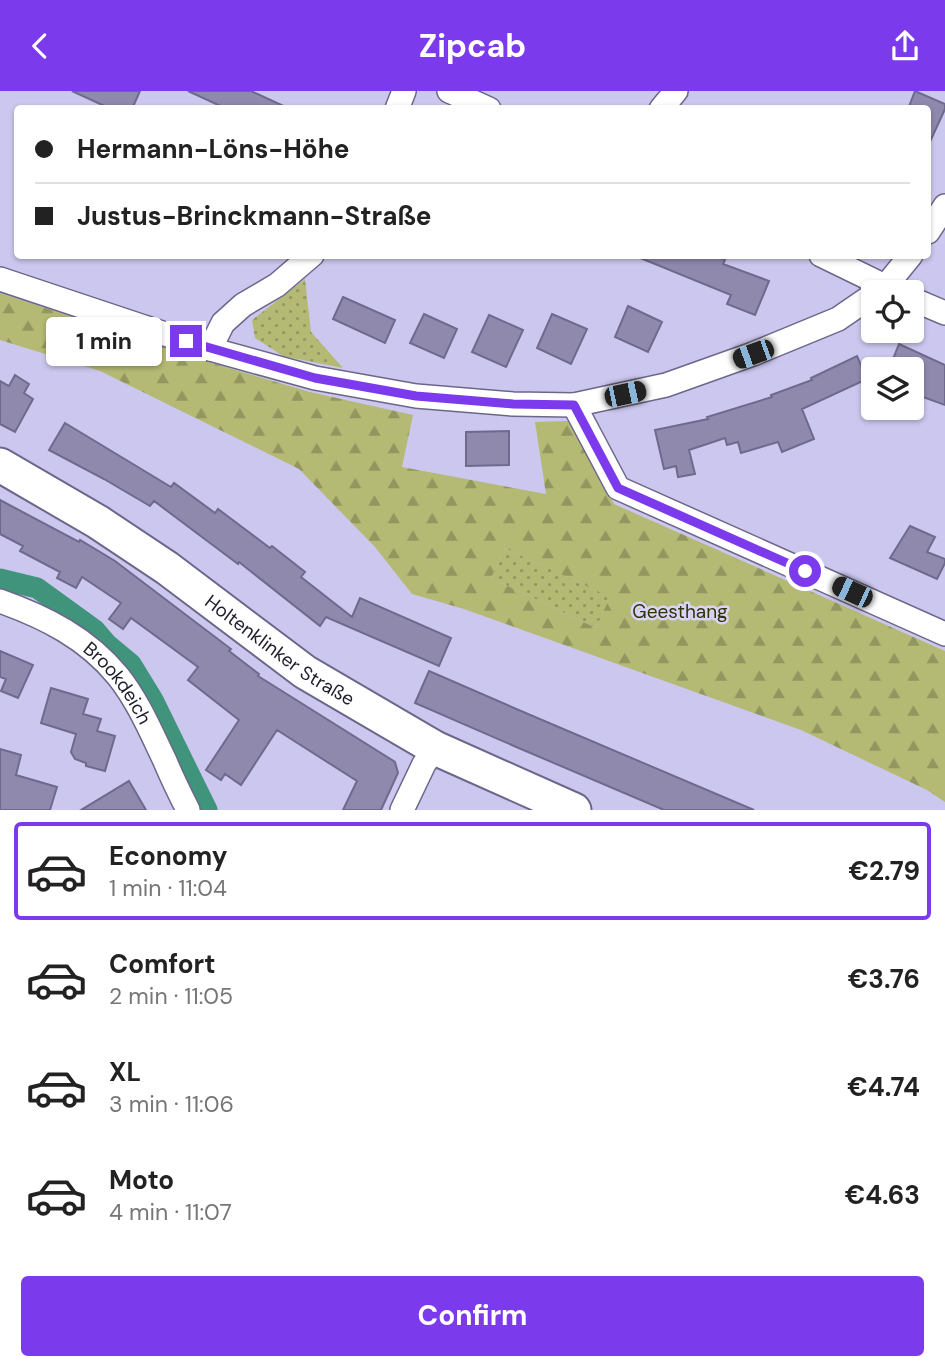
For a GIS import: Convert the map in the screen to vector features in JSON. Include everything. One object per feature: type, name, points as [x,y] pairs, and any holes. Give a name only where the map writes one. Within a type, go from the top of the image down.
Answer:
[{"type":"main road","name":"Holtenklinker Straße","points":[[0,465],[98,522],[167,568],[304,672],[435,748],[574,810]]},
{"type":"street","points":[[449,91],[480,105]]},
{"type":"street","points":[[664,105],[676,91]]},
{"type":"street","points":[[931,227],[945,206]]},
{"type":"street","points":[[210,349],[223,323],[243,305],[277,285],[307,259]]},
{"type":"street","points":[[830,259],[866,280]]},
{"type":"street","points":[[892,280],[908,259]]},
{"type":"street","points":[[0,279],[210,349],[315,378],[416,396],[513,404],[574,405],[666,385],[753,354],[838,319],[861,305]]},
{"type":"street","points":[[924,304],[945,313]]},
{"type":"street","points":[[574,405],[618,488],[945,634]]},
{"type":"street","name":"Brookdeich","points":[[0,601],[46,619],[68,632],[86,644],[118,676],[152,731],[188,810]]},
{"type":"street","points":[[402,810],[424,764],[435,748]]},
{"type":"green space","points":[[305,279],[311,332],[343,368],[283,356],[255,338],[252,320]]},
{"type":"green space","name":"Geesthang","points":[[0,293],[212,363],[310,392],[413,415],[402,467],[546,494],[535,422],[568,421],[614,504],[945,651],[945,802],[927,790],[801,730],[464,609],[412,594],[375,547],[299,469],[100,371],[0,340]],"holes":[[[505,548],[610,597],[596,628],[491,578]]]},
{"type":"green space","points":[[505,548],[611,597],[596,628],[491,578]]},
{"type":"building","points":[[72,91],[140,91],[134,105],[102,105]]},
{"type":"building","points":[[188,91],[251,91],[281,105],[218,105]]},
{"type":"building","points":[[915,91],[945,104],[931,139],[931,105],[910,105]]},
{"type":"building","points":[[643,259],[723,259],[725,260],[723,264],[769,281],[755,315],[727,304],[731,295]]},
{"type":"building","points":[[343,297],[395,320],[385,343],[333,319]]},
{"type":"building","points":[[628,306],[662,322],[648,352],[615,337]]},
{"type":"building","points":[[424,314],[457,329],[444,358],[410,343]]},
{"type":"building","points":[[552,314],[587,329],[571,364],[537,348]]},
{"type":"building","points":[[489,315],[523,330],[506,367],[472,352]]},
{"type":"building","points":[[899,344],[945,365],[945,405],[924,397],[924,357],[894,357]]},
{"type":"building","points":[[857,356],[861,365],[861,382],[802,409],[814,439],[782,452],[778,442],[741,453],[738,442],[727,445],[725,438],[689,450],[695,474],[678,477],[676,466],[664,469],[655,430],[708,419],[707,417],[772,397],[771,395],[812,380],[811,378]]},
{"type":"building","points":[[15,375],[29,384],[24,393],[33,399],[15,432],[0,424],[0,381],[9,386]]},
{"type":"building","points":[[65,423],[171,487],[174,483],[215,513],[218,509],[305,572],[301,577],[352,617],[360,598],[451,638],[439,666],[326,617],[320,626],[239,562],[238,564],[154,501],[150,506],[49,450]]},
{"type":"building","points":[[509,431],[509,465],[466,466],[466,432]]},
{"type":"building","points":[[0,500],[79,542],[80,540],[115,561],[231,649],[229,651],[259,674],[258,676],[395,762],[398,773],[381,810],[343,810],[357,781],[277,730],[241,785],[225,774],[221,780],[206,770],[239,720],[188,680],[198,667],[131,618],[123,629],[109,619],[121,603],[82,577],[76,588],[57,578],[60,572],[20,551],[23,546],[0,534]]},
{"type":"building","points":[[910,526],[935,537],[927,552],[945,559],[937,579],[890,558]]},
{"type":"building","points":[[0,651],[33,665],[18,698],[1,691],[6,679],[0,677]]},
{"type":"building","points":[[429,671],[754,810],[664,810],[514,746],[415,703]]},
{"type":"building","points":[[51,688],[88,699],[83,714],[101,719],[97,731],[115,736],[105,771],[86,766],[86,763],[75,759],[71,752],[76,734],[41,723]]},
{"type":"building","points":[[0,749],[21,755],[16,775],[57,787],[50,810],[0,810]]},
{"type":"building","points":[[129,781],[146,810],[81,810]]},
{"type":"waterway","points":[[0,579],[37,588],[95,630],[131,664],[153,700],[207,810]]},
{"type":"route","points":[[186,341],[315,378],[416,396],[513,404],[574,405],[618,488],[805,571]]}]
